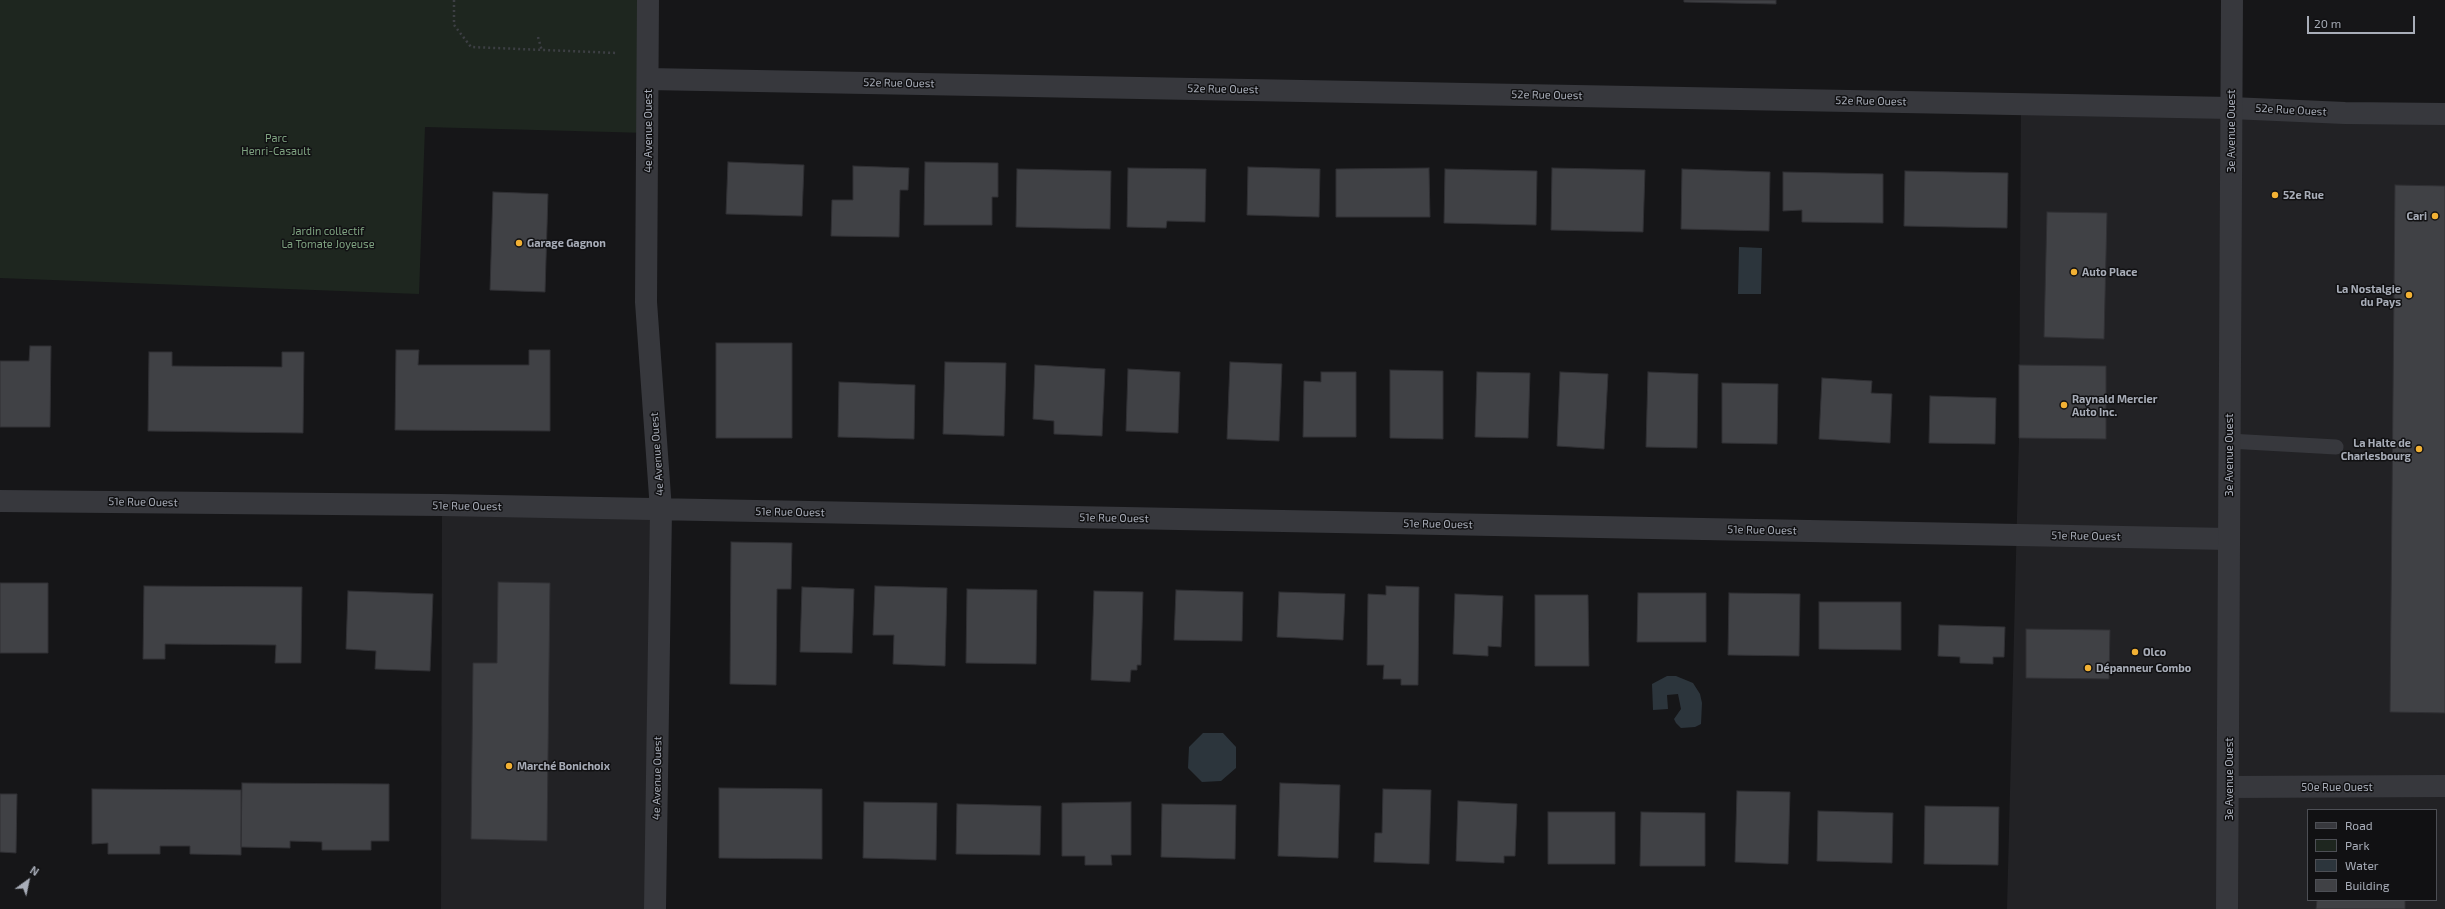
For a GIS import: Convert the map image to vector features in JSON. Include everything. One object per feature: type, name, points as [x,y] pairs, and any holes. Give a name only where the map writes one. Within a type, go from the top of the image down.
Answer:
[{"type":"street","name":"4e Avenue Ouest","points":[[648,0],[646,302],[661,510],[654,909]]},
{"type":"street","name":"3e Avenue Ouest","points":[[2227,909],[2229,787],[2229,441],[2232,0]]},
{"type":"street","name":"52e Rue Ouest","points":[[648,79],[2231,108],[2344,113],[2445,114]]},
{"type":"street","name":"51e Rue Ouest","points":[[0,501],[661,510],[2229,539]]},
{"type":"street","name":"50e Rue Ouest","points":[[2229,787],[2445,786]]},
{"type":"lane","points":[[2229,441],[2336,447]]},
{"type":"path","points":[[454,0],[454,25],[471,47],[648,54]]},
{"type":"path","points":[[538,37],[542,50]]},
{"type":"shaded area","points":[[2021,104],[2445,114],[2445,909],[2007,909],[2019,438]]},
{"type":"shaded area","points":[[442,505],[661,510],[655,909],[441,909]]},
{"type":"green space","name":"Parc Henri-Casault","points":[[0,0],[648,0],[648,133],[425,127],[419,294],[0,278]]},
{"type":"water","points":[[1739,247],[1762,248],[1761,294],[1738,294]]},
{"type":"water","points":[[1667,676],[1676,676],[1693,683],[1700,694],[1702,703],[1701,724],[1695,727],[1681,728],[1676,723],[1674,719],[1681,709],[1678,694],[1667,695],[1668,709],[1653,710],[1652,684]]},
{"type":"water","points":[[1203,733],[1223,733],[1236,747],[1236,768],[1221,781],[1202,782],[1188,768],[1189,747]]},
{"type":"building","points":[[1684,0],[1776,0],[1776,4],[1684,2]]},
{"type":"building","points":[[728,162],[804,165],[802,216],[726,214]]},
{"type":"building","points":[[925,162],[998,163],[998,197],[992,197],[992,225],[924,225]]},
{"type":"building","points":[[853,166],[909,168],[908,190],[900,190],[899,237],[831,236],[832,200],[853,200]]},
{"type":"building","points":[[1248,167],[1320,169],[1319,217],[1247,215]]},
{"type":"building","points":[[1128,168],[1206,169],[1205,222],[1167,221],[1166,228],[1127,227]]},
{"type":"building","points":[[1429,168],[1430,217],[1336,217],[1336,169]]},
{"type":"building","points":[[1552,168],[1645,170],[1643,232],[1551,230]]},
{"type":"building","points":[[1017,169],[1111,171],[1110,229],[1016,227]]},
{"type":"building","points":[[1445,169],[1537,171],[1536,225],[1444,223]]},
{"type":"building","points":[[1682,169],[1770,172],[1769,231],[1681,229]]},
{"type":"building","points":[[1905,171],[2008,173],[2007,228],[1904,226]]},
{"type":"building","points":[[1783,172],[1883,174],[1883,223],[1802,222],[1802,210],[1783,211]]},
{"type":"building","name":"La Halte de Charlesbourg","points":[[2395,185],[2445,186],[2445,713],[2390,712]]},
{"type":"building","points":[[493,192],[548,194],[545,292],[490,290]]},
{"type":"building","points":[[2047,212],[2107,213],[2104,339],[2044,337]]},
{"type":"building","points":[[716,343],[792,343],[792,438],[716,438]]},
{"type":"building","points":[[30,346],[51,346],[50,427],[0,427],[0,361],[29,361]]},
{"type":"building","points":[[396,350],[419,350],[418,365],[529,365],[529,350],[550,350],[550,431],[395,430]]},
{"type":"building","points":[[149,352],[172,352],[172,366],[282,367],[282,352],[304,352],[303,433],[148,431]]},
{"type":"building","points":[[945,362],[1006,363],[1004,436],[943,434]]},
{"type":"building","points":[[1230,362],[1282,364],[1279,441],[1227,439]]},
{"type":"building","points":[[1035,365],[1105,369],[1102,436],[1054,434],[1054,421],[1033,419]]},
{"type":"building","points":[[2019,365],[2106,366],[2106,439],[2019,438]]},
{"type":"building","points":[[1128,369],[1180,372],[1178,433],[1126,431]]},
{"type":"building","points":[[1390,370],[1443,371],[1443,439],[1390,438]]},
{"type":"building","points":[[1321,372],[1356,372],[1356,437],[1303,437],[1304,381],[1321,382]]},
{"type":"building","points":[[1477,372],[1530,373],[1528,438],[1475,437]]},
{"type":"building","points":[[1560,372],[1608,374],[1604,449],[1557,446]]},
{"type":"building","points":[[1648,372],[1698,374],[1697,448],[1646,447]]},
{"type":"building","points":[[1822,378],[1872,381],[1871,393],[1892,394],[1890,443],[1819,439]]},
{"type":"building","points":[[839,382],[915,385],[914,439],[838,437]]},
{"type":"building","points":[[1722,383],[1778,384],[1777,444],[1722,443]]},
{"type":"building","points":[[1930,396],[1996,398],[1995,444],[1929,443]]},
{"type":"building","points":[[731,542],[792,543],[791,589],[777,589],[776,685],[730,684]]},
{"type":"building","points":[[498,582],[550,583],[547,841],[471,839],[473,663],[497,663]]},
{"type":"building","points":[[0,583],[48,583],[48,653],[0,653]]},
{"type":"building","points":[[144,586],[302,587],[301,663],[275,663],[276,645],[165,644],[165,659],[143,659]]},
{"type":"building","points":[[875,586],[947,588],[945,666],[893,664],[894,635],[873,635]]},
{"type":"building","points":[[1386,586],[1419,587],[1418,685],[1401,685],[1401,679],[1383,679],[1384,665],[1367,665],[1368,594],[1386,595]]},
{"type":"building","points":[[802,587],[854,589],[852,653],[800,652]]},
{"type":"building","points":[[967,589],[1037,590],[1036,664],[966,663]]},
{"type":"building","points":[[1176,590],[1243,592],[1242,641],[1174,640]]},
{"type":"building","points":[[348,591],[433,594],[430,671],[375,669],[376,651],[346,649]]},
{"type":"building","points":[[1094,591],[1143,592],[1141,665],[1137,665],[1137,670],[1131,670],[1130,682],[1091,680]]},
{"type":"building","points":[[1279,592],[1345,594],[1343,640],[1277,637]]},
{"type":"building","points":[[1638,593],[1706,593],[1706,642],[1637,642]]},
{"type":"building","points":[[1729,593],[1800,594],[1799,656],[1728,655]]},
{"type":"building","points":[[1455,594],[1503,596],[1501,647],[1488,646],[1488,656],[1453,654]]},
{"type":"building","points":[[1535,595],[1588,595],[1589,666],[1535,666]]},
{"type":"building","points":[[1819,602],[1901,602],[1901,650],[1819,649]]},
{"type":"building","points":[[1939,625],[2005,627],[2004,657],[1993,657],[1993,664],[1960,663],[1960,657],[1938,656]]},
{"type":"building","points":[[2026,629],[2110,630],[2109,679],[2026,678]]},
{"type":"building","points":[[242,783],[389,784],[389,841],[371,841],[371,850],[322,850],[322,842],[290,841],[290,848],[241,847]]},
{"type":"building","points":[[1280,783],[1340,785],[1338,858],[1278,856]]},
{"type":"building","points":[[719,788],[822,789],[822,859],[719,858]]},
{"type":"building","points":[[92,789],[241,790],[241,855],[190,854],[190,846],[160,846],[160,854],[108,854],[108,843],[92,844]]},
{"type":"building","points":[[1383,789],[1431,790],[1429,864],[1374,862],[1375,833],[1382,833]]},
{"type":"building","points":[[1737,791],[1790,792],[1788,864],[1735,862]]},
{"type":"building","points":[[0,794],[17,794],[16,853],[0,852]]},
{"type":"building","points":[[1458,801],[1517,804],[1515,856],[1504,856],[1504,863],[1456,861]]},
{"type":"building","points":[[864,802],[937,803],[936,860],[863,858]]},
{"type":"building","points":[[1131,802],[1131,855],[1111,855],[1112,865],[1085,865],[1085,856],[1062,856],[1062,803]]},
{"type":"building","points":[[957,804],[1041,806],[1040,855],[956,854]]},
{"type":"building","points":[[1162,804],[1236,805],[1235,859],[1161,857]]},
{"type":"building","points":[[1925,806],[1999,807],[1998,865],[1924,864]]},
{"type":"building","points":[[1818,811],[1893,813],[1892,863],[1817,861]]},
{"type":"building","points":[[1548,812],[1615,812],[1615,864],[1548,864]]},
{"type":"building","points":[[1641,812],[1705,813],[1705,866],[1640,866]]},
{"type":"building","points":[[2317,901],[2405,901],[2405,909],[2316,909]]},
{"type":"place","name":"52e Rue","points":[[2275,195]]},
{"type":"place","name":"Cari","points":[[2435,216]]},
{"type":"place","name":"Garage Gagnon","points":[[519,243]]},
{"type":"place","name":"Auto Place","points":[[2074,272]]},
{"type":"place","name":"La Nostalgie du Pays","points":[[2409,295]]},
{"type":"place","name":"Raynald Mercier Auto Inc.","points":[[2064,405]]},
{"type":"place","name":"La Halte de Charlesbourg","points":[[2419,449]]},
{"type":"place","name":"Olco","points":[[2135,652]]},
{"type":"place","name":"Dépanneur Combo","points":[[2088,668]]},
{"type":"place","name":"Marché Bonichoix","points":[[509,766]]},
{"type":"park label","name":"Jardin collectif La Tomate Joyeuse","points":[[328,237]]}]
